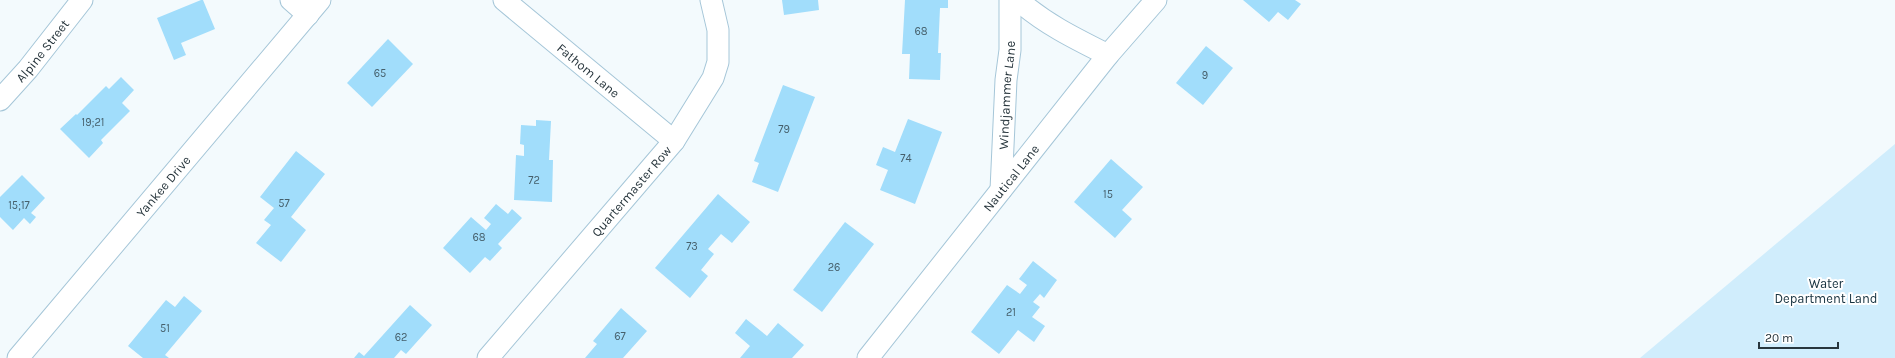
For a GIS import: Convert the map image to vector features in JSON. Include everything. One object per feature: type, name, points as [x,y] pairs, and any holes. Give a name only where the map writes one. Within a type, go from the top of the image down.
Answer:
[{"type":"street","name":"Alpine Street","points":[[0,100],[28,69],[82,0]]},
{"type":"street","points":[[292,0],[314,7]]},
{"type":"street","name":"Fathom Lane","points":[[504,0],[674,141]]},
{"type":"street","name":"Quartermaster Row","points":[[488,358],[674,141],[713,78],[718,62],[718,30],[711,0]]},
{"type":"street","name":"Windjammer Lane","points":[[1001,190],[1006,80],[1010,50],[1010,0]]},
{"type":"street","points":[[1018,0],[1031,12],[1055,28],[1108,55]]},
{"type":"street","name":"Nautical Lane","points":[[868,358],[1108,55],[1156,0]]},
{"type":"street","name":"Yankee Drive","points":[[18,358],[314,7]]},
{"type":"green space","name":"Water Department Land","points":[[1895,144],[1895,358],[1640,358]]},
{"type":"building","points":[[203,0],[215,29],[181,43],[186,55],[174,60],[157,18]]},
{"type":"building","points":[[782,0],[818,0],[819,10],[784,15]]},
{"type":"building","points":[[905,0],[948,0],[948,8],[940,8],[938,53],[941,53],[940,80],[909,79],[910,54],[902,54]]},
{"type":"building","points":[[1243,0],[1295,0],[1301,4],[1288,20],[1278,12],[1269,22]]},
{"type":"building","points":[[388,39],[413,64],[372,107],[347,83]]},
{"type":"building","points":[[1206,46],[1233,68],[1203,105],[1176,83]]},
{"type":"building","points":[[121,77],[134,90],[122,103],[130,111],[101,140],[103,143],[89,158],[60,129],[76,114],[77,115],[106,86],[109,89]]},
{"type":"building","points":[[783,85],[815,97],[778,192],[752,182],[759,163],[754,161]]},
{"type":"building","points":[[908,119],[942,132],[915,204],[880,190],[888,170],[876,165],[883,147],[895,152]]},
{"type":"building","points":[[536,120],[551,121],[549,160],[553,160],[552,202],[514,200],[516,155],[524,156],[524,145],[520,144],[521,125],[536,126]]},
{"type":"building","points":[[296,151],[325,174],[291,217],[306,230],[281,262],[256,243],[271,225],[264,220],[274,208],[260,197]]},
{"type":"building","points":[[1111,159],[1143,187],[1122,210],[1132,219],[1115,238],[1074,202]]},
{"type":"building","points":[[22,175],[45,198],[31,213],[36,217],[30,224],[24,218],[13,230],[0,217],[0,197]]},
{"type":"building","points":[[718,194],[750,222],[732,243],[721,234],[708,249],[714,254],[701,270],[708,276],[690,298],[655,268]]},
{"type":"building","points":[[496,204],[508,214],[512,209],[522,218],[498,244],[502,248],[490,261],[485,257],[470,273],[443,248],[471,217],[486,230],[491,224],[484,218]]},
{"type":"building","points":[[845,222],[874,244],[822,312],[793,290]]},
{"type":"building","points":[[1033,261],[1057,280],[1044,298],[1040,294],[1033,302],[1040,307],[1032,317],[1045,326],[1034,342],[1018,330],[999,354],[971,332],[1007,285],[1020,294],[1027,285],[1019,279]]},
{"type":"building","points":[[184,296],[202,311],[165,355],[169,358],[143,358],[128,346],[166,300],[175,307]]},
{"type":"building","points":[[410,305],[432,325],[406,354],[401,350],[394,358],[354,358],[359,352],[364,356]]},
{"type":"building","points":[[621,308],[647,331],[623,358],[585,358],[597,344],[593,341]]},
{"type":"building","points":[[746,319],[767,336],[778,323],[804,345],[792,358],[740,358],[750,346],[735,333]]}]
